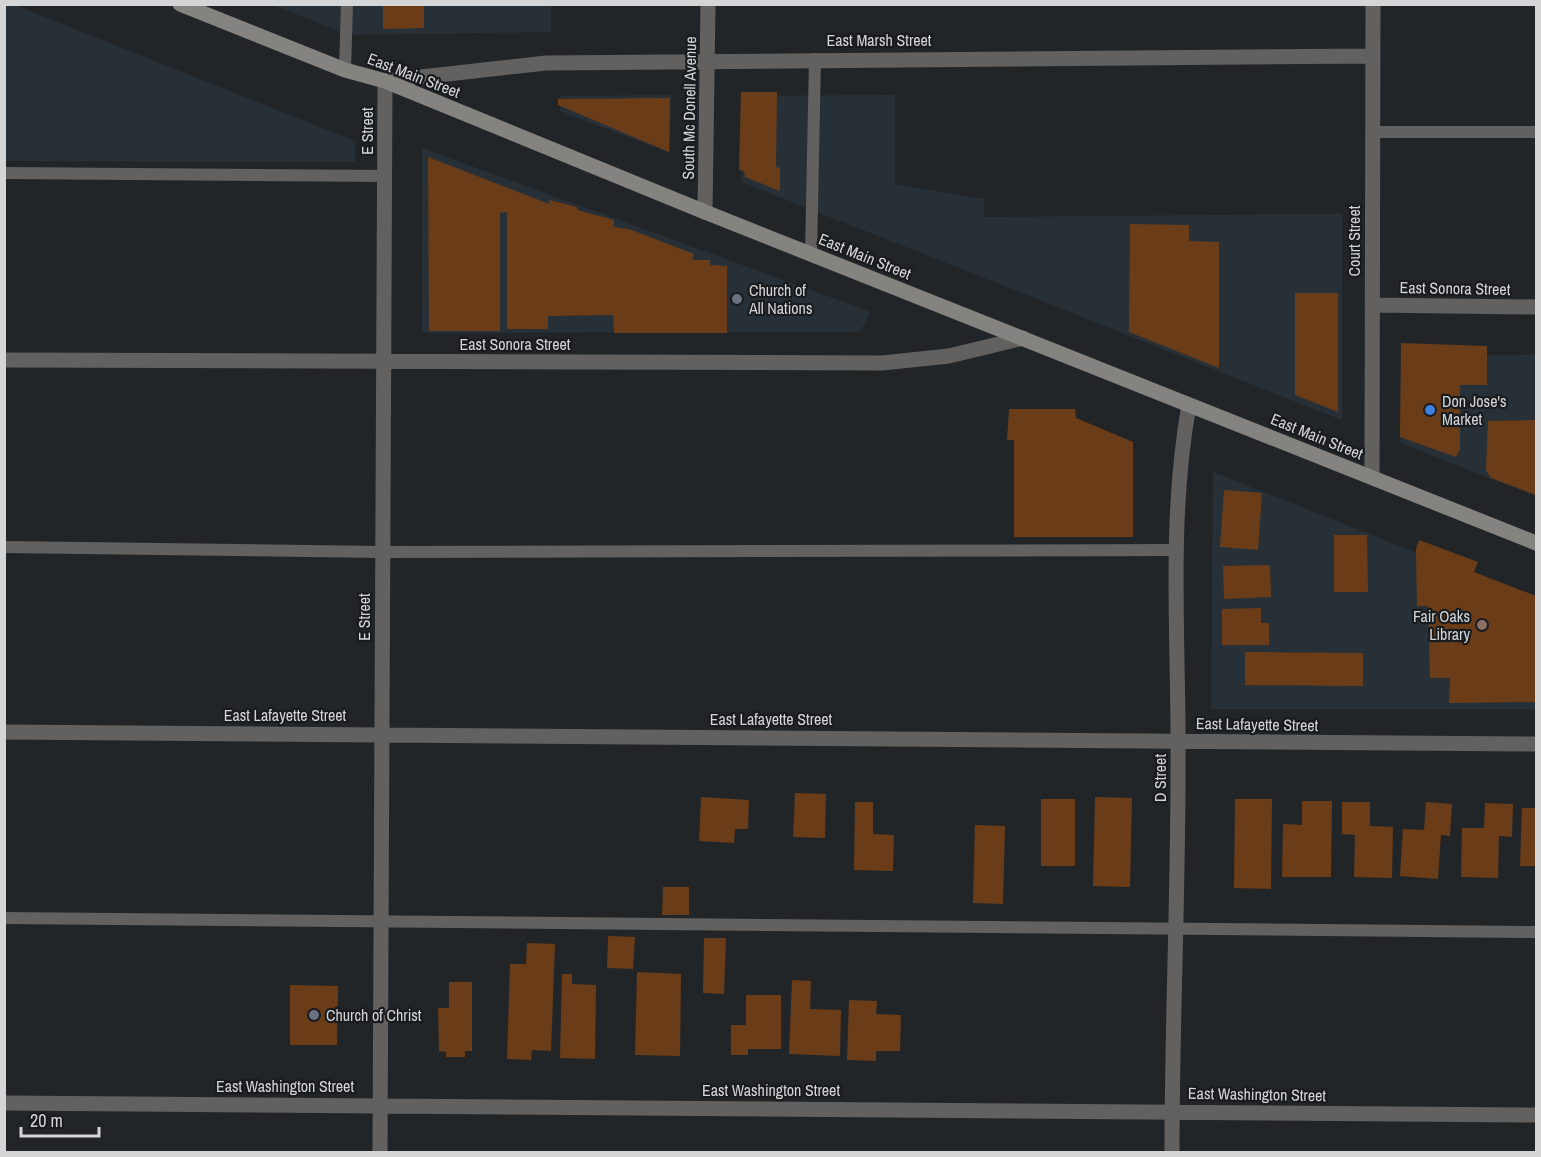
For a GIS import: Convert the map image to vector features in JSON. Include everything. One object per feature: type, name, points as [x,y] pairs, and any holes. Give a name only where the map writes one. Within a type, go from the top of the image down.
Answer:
[{"type":"main road","name":"East Main Street","points":[[180,4],[345,70],[385,81],[705,212],[1536,543]]},
{"type":"street","name":"South Mc Donell Avenue","points":[[705,212],[708,4]]},
{"type":"street","name":"Court Street","points":[[1372,477],[1373,4]]},
{"type":"street","name":"East Marsh Street","points":[[385,81],[546,63],[1373,56]]},
{"type":"street","name":"E Street","points":[[380,1152],[385,81]]},
{"type":"street","name":"East Sonora Street","points":[[1372,305],[1536,307]]},
{"type":"street","name":"East Sonora Street","points":[[4,360],[882,363],[949,356],[1023,339]]},
{"type":"street","name":"D Street","points":[[1172,1152],[1178,929],[1175,550],[1180,457],[1189,405]]},
{"type":"street","name":"East Lafayette Street","points":[[4,732],[1536,744]]},
{"type":"street","name":"East Washington Street","points":[[4,1103],[1536,1115]]},
{"type":"lane","points":[[345,70],[347,4]]},
{"type":"lane","points":[[811,254],[815,59]]},
{"type":"lane","points":[[1373,132],[1536,132]]},
{"type":"lane","points":[[4,173],[385,176]]},
{"type":"lane","points":[[4,547],[382,552],[1175,550]]},
{"type":"lane","points":[[4,918],[1536,932]]},
{"type":"shaded area","points":[[5,4],[14,5],[355,141],[355,162],[5,161]]},
{"type":"shaded area","points":[[273,5],[551,5],[551,32],[348,35]]},
{"type":"shaded area","points":[[671,95],[670,153],[560,111],[561,96]]},
{"type":"shaded area","points":[[895,95],[895,184],[984,199],[984,217],[1342,214],[1342,420],[742,182],[742,96]]},
{"type":"shaded area","points":[[422,148],[871,312],[860,332],[422,333]]},
{"type":"shaded area","points":[[1536,355],[1536,496],[1400,443],[1401,356]]},
{"type":"shaded area","points":[[1213,472],[1536,600],[1536,709],[1211,709]]},
{"type":"building","points":[[383,5],[424,5],[424,28],[383,29]]},
{"type":"building","points":[[741,92],[777,92],[776,167],[780,168],[780,191],[745,177],[744,171],[739,170]]},
{"type":"building","points":[[670,98],[669,152],[558,105],[558,99]]},
{"type":"building","points":[[428,157],[549,204],[549,200],[614,220],[614,227],[629,229],[694,254],[692,260],[710,260],[710,265],[727,266],[727,333],[614,333],[613,315],[548,316],[548,329],[507,329],[507,212],[500,213],[500,331],[429,331]]},
{"type":"building","points":[[1130,224],[1189,225],[1189,241],[1219,242],[1219,368],[1129,332]]},
{"type":"building","points":[[1295,293],[1338,293],[1338,412],[1295,395]]},
{"type":"building","name":"Don Jose's Market","points":[[1401,343],[1487,346],[1487,385],[1460,385],[1460,449],[1456,457],[1400,437]]},
{"type":"building","points":[[1009,409],[1075,409],[1076,418],[1133,442],[1133,537],[1014,537],[1014,440],[1007,440]]},
{"type":"building","points":[[1536,420],[1536,495],[1491,478],[1486,470],[1488,421]]},
{"type":"building","points":[[1224,490],[1262,493],[1258,550],[1220,547]]},
{"type":"building","points":[[1334,535],[1367,535],[1368,592],[1334,592]]},
{"type":"building","name":"Fair Oaks Library","points":[[1419,540],[1478,562],[1474,572],[1536,596],[1536,702],[1449,703],[1450,678],[1430,678],[1428,606],[1417,606],[1416,549]]},
{"type":"building","points":[[1270,565],[1271,597],[1224,599],[1223,566]]},
{"type":"building","points":[[1261,608],[1261,623],[1269,623],[1269,645],[1222,645],[1222,609]]},
{"type":"building","points":[[1245,652],[1363,653],[1363,686],[1245,685]]},
{"type":"building","points":[[795,793],[826,794],[825,838],[793,837]]},
{"type":"building","points":[[701,797],[749,800],[748,829],[735,829],[734,843],[699,841]]},
{"type":"building","points":[[1095,797],[1132,798],[1130,887],[1093,886]]},
{"type":"building","points":[[1041,799],[1075,799],[1075,866],[1041,866]]},
{"type":"building","points":[[1235,799],[1272,799],[1271,889],[1234,888]]},
{"type":"building","points":[[1302,801],[1332,801],[1331,877],[1282,877],[1283,824],[1302,825]]},
{"type":"building","points":[[855,802],[873,802],[873,834],[894,835],[893,871],[854,870]]},
{"type":"building","points":[[1342,802],[1370,802],[1370,826],[1393,827],[1392,878],[1354,877],[1355,835],[1342,834]]},
{"type":"building","points":[[1426,802],[1452,804],[1450,836],[1441,835],[1438,879],[1400,876],[1403,829],[1424,830]]},
{"type":"building","points":[[1485,803],[1513,804],[1512,837],[1499,836],[1498,878],[1461,877],[1462,828],[1484,828]]},
{"type":"building","points":[[1522,808],[1536,808],[1536,866],[1520,866]]},
{"type":"building","points":[[975,825],[1005,826],[1003,904],[973,903]]},
{"type":"building","points":[[663,887],[689,887],[689,915],[662,915]]},
{"type":"building","points":[[608,936],[635,937],[633,969],[607,968]]},
{"type":"building","points":[[704,938],[726,938],[724,994],[703,993]]},
{"type":"building","points":[[527,943],[555,944],[551,1051],[532,1050],[531,1060],[507,1059],[510,964],[526,964]]},
{"type":"building","points":[[637,972],[681,974],[680,1056],[635,1055]]},
{"type":"building","points":[[562,974],[572,974],[572,984],[596,985],[595,1059],[560,1058]]},
{"type":"building","points":[[792,980],[811,981],[810,1009],[841,1010],[840,1056],[789,1054]]},
{"type":"building","points":[[449,982],[472,982],[472,1051],[465,1051],[465,1057],[446,1057],[446,1052],[439,1051],[438,1008],[449,1008]]},
{"type":"building","name":"Church of Christ","points":[[290,985],[338,986],[337,1045],[290,1045]]},
{"type":"building","points":[[746,995],[781,995],[781,1049],[748,1049],[748,1055],[731,1055],[731,1025],[746,1025]]},
{"type":"building","points":[[849,1000],[877,1001],[876,1014],[901,1015],[900,1051],[876,1051],[876,1061],[847,1060]]},
{"type":"place","name":"Church of All Nations","points":[[737,299]]},
{"type":"place","name":"Don Jose's Market","points":[[1430,410]]},
{"type":"place","name":"Fair Oaks Library","points":[[1482,625]]},
{"type":"place","name":"Church of Christ","points":[[314,1015]]}]
